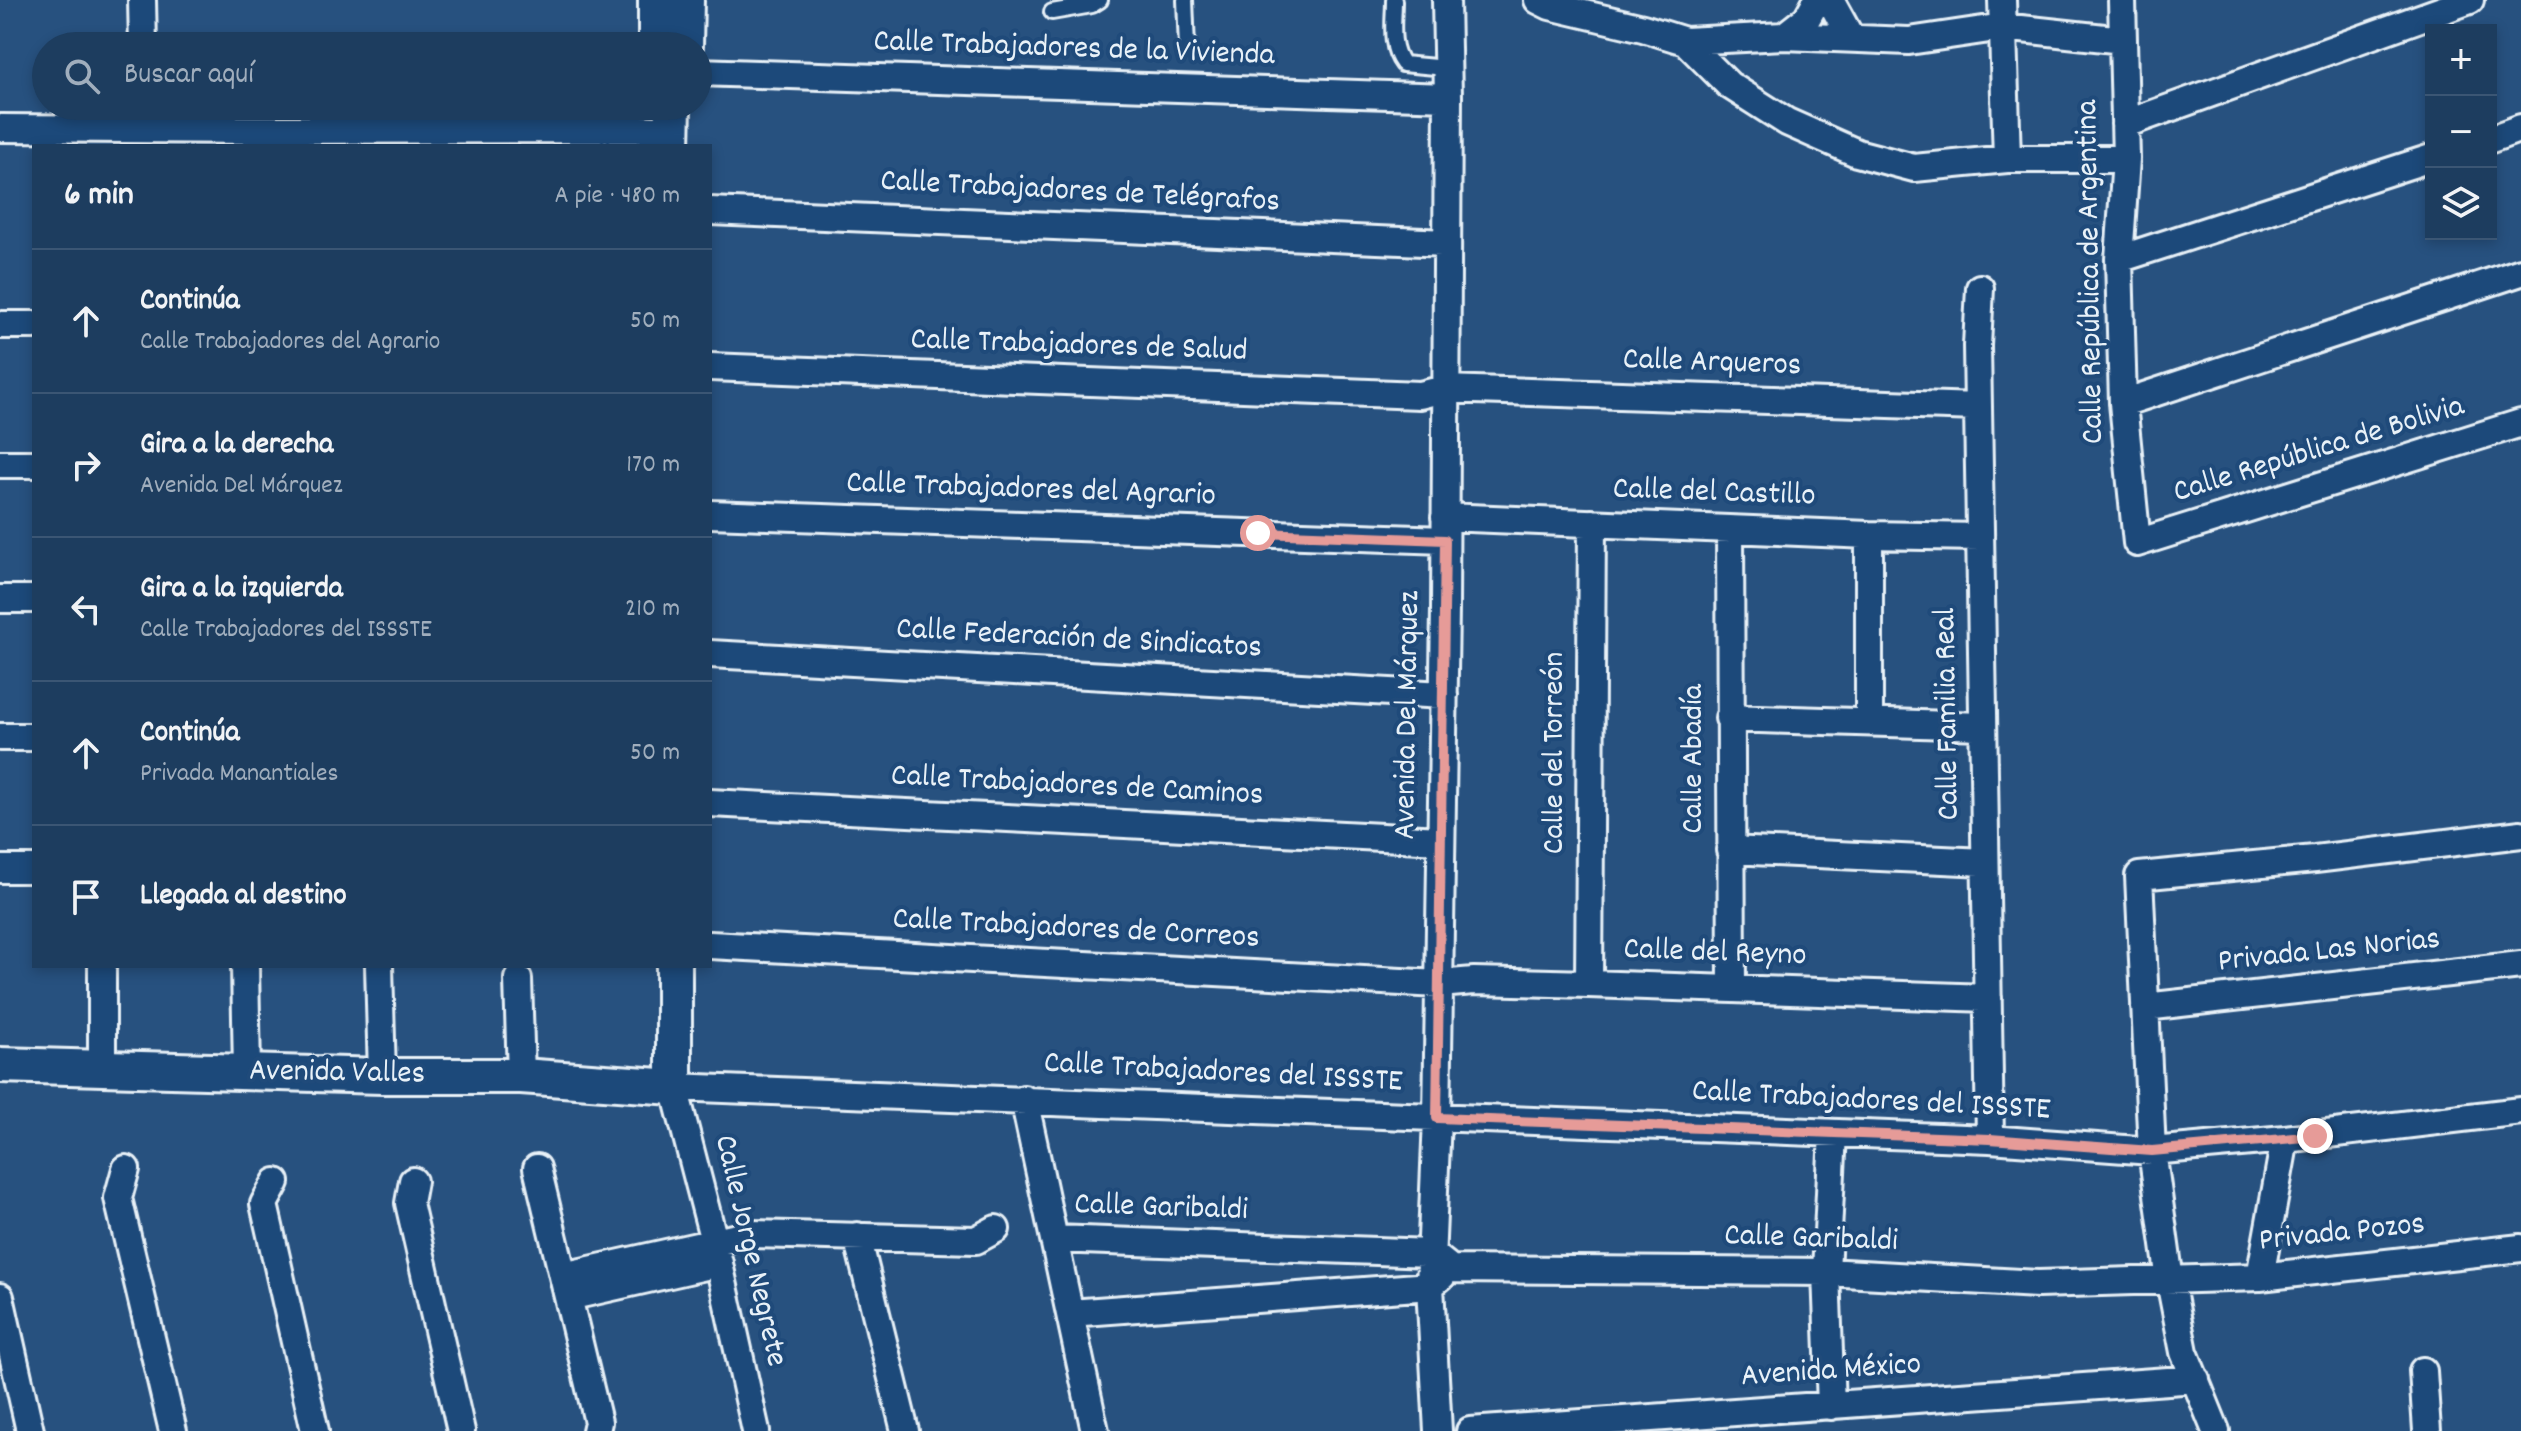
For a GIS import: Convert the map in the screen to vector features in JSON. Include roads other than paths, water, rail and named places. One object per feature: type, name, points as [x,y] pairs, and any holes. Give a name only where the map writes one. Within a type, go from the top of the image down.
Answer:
[{"type":"street","points":[[142,0],[143,32]]},
{"type":"street","points":[[656,0],[656,32]]},
{"type":"street","points":[[685,32],[686,0]]},
{"type":"street","name":"Avenida Del Márquez","points":[[1441,1261],[1437,1118],[1444,695],[1446,0]]},
{"type":"street","points":[[1784,36],[1807,18],[1817,0]]},
{"type":"street","points":[[1830,0],[1851,38]]},
{"type":"street","points":[[2002,0],[2007,159]]},
{"type":"street","name":"Calle República de Argentina","points":[[2122,0],[2126,159],[2119,259],[2123,403],[2137,543]]},
{"type":"street","points":[[2125,124],[2470,0]]},
{"type":"street","points":[[1547,2],[1685,41],[1784,36],[1909,41],[2003,27],[2123,40]]},
{"type":"street","points":[[1685,41],[1729,85],[1787,122],[1857,153],[1914,168],[2007,159],[2126,159]]},
{"type":"street","name":"Calle Trabajadores de la Vivienda","points":[[712,72],[1448,97]]},
{"type":"street","points":[[0,128],[67,137],[136,120]]},
{"type":"street","points":[[155,120],[252,138],[523,137],[664,120]]},
{"type":"street","points":[[2497,137],[2521,128]]},
{"type":"street","points":[[2119,259],[2425,160]]},
{"type":"street","name":"Calle Trabajadores de Telégrafos","points":[[712,211],[1447,243]]},
{"type":"street","points":[[2123,403],[2521,272]]},
{"type":"street","name":"Calle Familia Real","points":[[1980,288],[1977,346],[1990,1139]]},
{"type":"street","points":[[0,325],[32,325]]},
{"type":"street","name":"Calle Trabajadores de Salud","points":[[712,367],[1420,395],[1444,389]]},
{"type":"street","name":"Calle Arqueros","points":[[1444,389],[1978,407]]},
{"type":"street","name":"Calle República de Bolivia","points":[[2137,543],[2521,423]]},
{"type":"street","points":[[0,464],[32,464]]},
{"type":"street","name":"Calle Trabajadores del Agrario","points":[[712,514],[1445,528]]},
{"type":"street","name":"Calle del Castillo","points":[[1445,528],[1592,523],[1980,537]]},
{"type":"street","name":"Calle del Torreón","points":[[1589,984],[1592,523]]},
{"type":"street","name":"Calle Abadía","points":[[1730,530],[1732,988]]},
{"type":"street","points":[[1869,535],[1869,722]]},
{"type":"street","points":[[0,599],[32,599]]},
{"type":"street","name":"Calle Federación de Sindicatos","points":[[712,654],[1444,695]]},
{"type":"street","points":[[1729,718],[1983,726]]},
{"type":"street","points":[[0,737],[32,737]]},
{"type":"street","name":"Calle Trabajadores de Caminos","points":[[712,803],[1441,840]]},
{"type":"street","points":[[2216,1431],[2184,1352],[2170,1281],[2152,1151],[2139,876],[2521,834]]},
{"type":"street","points":[[1730,850],[1985,862]]},
{"type":"street","points":[[0,869],[32,869]]},
{"type":"street","name":"Calle Trabajadores de Correos","points":[[712,945],[1439,984]]},
{"type":"street","name":"Privada Las Norias","points":[[2145,1007],[2521,965]]},
{"type":"street","points":[[102,968],[102,1068]]},
{"type":"street","points":[[245,968],[247,1071]]},
{"type":"street","points":[[379,968],[382,1076]]},
{"type":"street","points":[[674,968],[674,1087]]},
{"type":"street","points":[[518,979],[521,1076]]},
{"type":"street","name":"Calle del Reyno","points":[[1439,984],[1474,981],[1988,998]]},
{"type":"street","name":"Avenida Valles","points":[[0,1065],[382,1076],[521,1076],[674,1087]]},
{"type":"street","name":"Calle Trabajadores del ISSSTE","points":[[674,1087],[1990,1139],[2152,1151],[2285,1139],[2521,1111]]},
{"type":"street","name":"Calle Jorge Negrete","points":[[674,1087],[716,1252],[756,1431]]},
{"type":"street","points":[[1024,1099],[1095,1431]]},
{"type":"street","points":[[1831,1406],[1826,1272],[1833,1133]]},
{"type":"street","points":[[2260,1277],[2285,1139]]},
{"type":"street","points":[[537,1168],[598,1422],[596,1431]]},
{"type":"street","points":[[126,1169],[118,1198],[173,1431]]},
{"type":"street","points":[[413,1181],[409,1203],[461,1431]]},
{"type":"street","points":[[276,1182],[264,1204],[315,1431]]},
{"type":"street","points":[[566,1286],[716,1252],[751,1234],[976,1240],[996,1229]]},
{"type":"street","points":[[857,1236],[905,1431]]},
{"type":"street","name":"Calle Garibaldi","points":[[1055,1239],[1441,1261],[1826,1272],[2038,1284],[2170,1281]]},
{"type":"street","name":"Privada Pozos","points":[[2170,1281],[2260,1277],[2521,1248]]},
{"type":"street","points":[[1438,1431],[1430,1286],[1441,1261]]},
{"type":"street","points":[[1070,1313],[1430,1286]]},
{"type":"street","points":[[0,1297],[5,1343],[30,1431]]},
{"type":"street","points":[[2423,1371],[2427,1431]]},
{"type":"street","name":"Avenida México","points":[[1470,1431],[1645,1425],[1831,1406],[2196,1379]]},
{"type":"lane","points":[[1052,12],[1092,5],[1100,0]]},
{"type":"lane","points":[[1185,0],[1187,48]]},
{"type":"lane","points":[[1394,0],[1393,44],[1396,56],[1403,64],[1446,68]]}]
